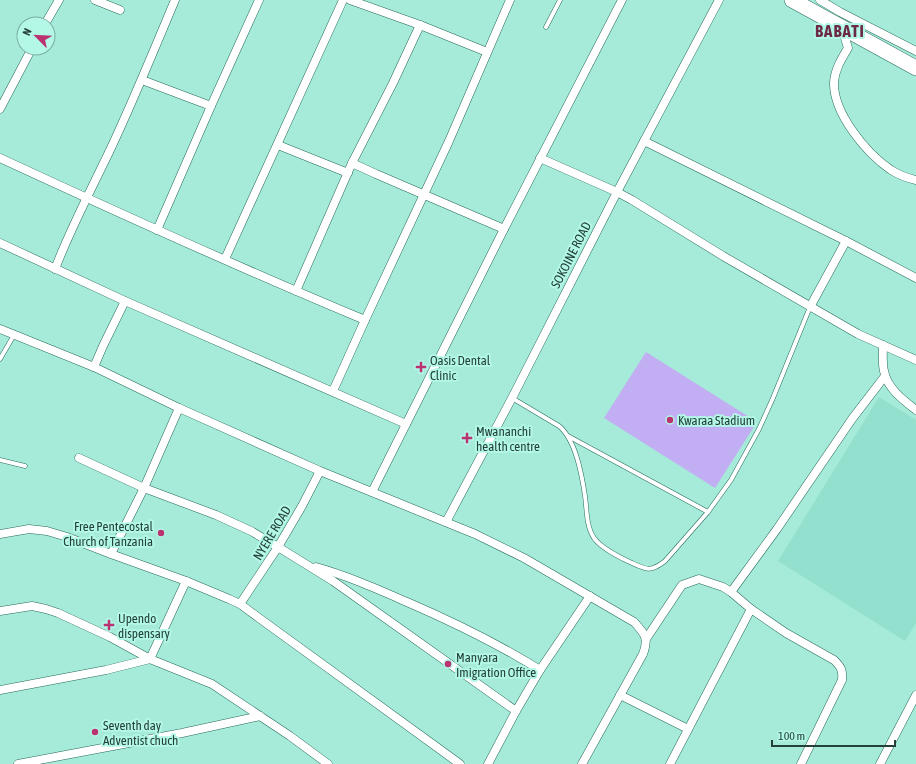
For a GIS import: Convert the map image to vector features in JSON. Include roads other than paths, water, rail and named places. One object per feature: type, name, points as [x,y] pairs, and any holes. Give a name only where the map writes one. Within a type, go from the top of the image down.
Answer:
[{"type":"highway","points":[[792,0],[820,15],[841,19],[916,68]]},
{"type":"street","points":[[50,16],[60,0]]},
{"type":"street","points":[[95,0],[120,10]]},
{"type":"street","points":[[55,268],[74,223],[142,80],[175,0]]},
{"type":"street","points":[[157,230],[259,0]]},
{"type":"street","points":[[225,259],[343,0]]},
{"type":"street","points":[[350,0],[420,25],[487,52]]},
{"type":"street","points":[[333,392],[449,141],[510,0]]},
{"type":"street","points":[[372,492],[540,158],[622,0]]},
{"type":"street","name":"SOKOINE ROAD","points":[[446,522],[512,398],[617,192],[719,0]]},
{"type":"street","points":[[820,0],[841,19],[916,51]]},
{"type":"street","points":[[841,19],[848,48],[837,70],[834,83],[839,105],[846,122],[875,157],[890,169],[905,178],[916,180]]},
{"type":"street","points":[[296,291],[352,163],[393,83],[420,25]]},
{"type":"street","points":[[0,109],[28,56]]},
{"type":"street","points":[[142,80],[211,106]]},
{"type":"street","points":[[644,141],[846,241],[916,278]]},
{"type":"street","points":[[278,145],[348,173]]},
{"type":"street","points":[[0,158],[157,230],[365,320]]},
{"type":"street","points":[[540,158],[617,192],[858,334],[916,360]]},
{"type":"street","points":[[352,163],[504,229]]},
{"type":"street","points":[[810,307],[846,241]]},
{"type":"street","points":[[0,243],[126,301],[406,424]]},
{"type":"street","points":[[94,367],[109,333],[126,301]]},
{"type":"street","points":[[0,329],[94,367],[179,408],[320,471],[475,534],[524,558],[634,622],[642,630],[646,639],[643,654],[582,764]]},
{"type":"street","points":[[883,345],[883,364],[885,376],[895,393],[916,410]]},
{"type":"street","points":[[731,592],[777,529],[852,419],[885,376]]},
{"type":"street","points":[[111,554],[144,488],[179,408]]},
{"type":"street","points":[[79,458],[144,488],[216,515],[251,531],[308,565],[516,711]]},
{"type":"street","name":"NYERE ROAD","points":[[240,604],[278,547],[320,471]]},
{"type":"street","points":[[0,534],[29,529],[47,531],[186,581],[240,604],[460,764]]},
{"type":"street","points":[[308,565],[354,579],[427,610],[497,644],[540,670]]},
{"type":"street","points":[[646,639],[682,585],[699,579],[723,587],[731,592],[751,610],[786,633],[834,660],[843,671],[842,680],[838,692],[801,764]]},
{"type":"street","points":[[150,659],[186,581]]},
{"type":"street","points":[[488,764],[540,670],[590,596]]},
{"type":"street","points":[[0,611],[26,606],[46,609],[58,613],[110,637],[150,659],[212,684],[328,764]]},
{"type":"street","points":[[670,764],[751,610]]},
{"type":"street","points":[[0,690],[106,670],[150,659]]},
{"type":"street","points":[[620,695],[688,729]]},
{"type":"street","points":[[880,764],[916,695]]},
{"type":"street","points":[[18,764],[182,733],[260,716]]},
{"type":"lane","points":[[546,27],[560,0]]},
{"type":"lane","points":[[512,398],[559,426],[568,436],[579,466],[585,495],[587,520],[595,539],[623,559],[647,570],[657,568],[665,561],[708,512],[731,480],[760,429],[789,362],[810,307]]},
{"type":"lane","points":[[0,359],[14,335]]},
{"type":"lane","points":[[568,436],[708,512]]},
{"type":"lane","points":[[0,460],[25,466]]},
{"type":"place","name":"Oasis Dental Clinic","points":[[421,367]]},
{"type":"place","name":"Kwaraa Stadium","points":[[670,420]]},
{"type":"place","name":"Mwananchi health centre","points":[[467,438]]},
{"type":"place","name":"Free Pentecostal Church of Tanzania","points":[[161,533]]},
{"type":"place","name":"Upendo dispensary","points":[[109,625]]},
{"type":"place","name":"Manyara Imigration Office","points":[[448,664]]},
{"type":"place","name":"Seventh day Adventist chuch","points":[[95,732]]},
{"type":"district","name":"BABATI","points":[[840,31]]}]
